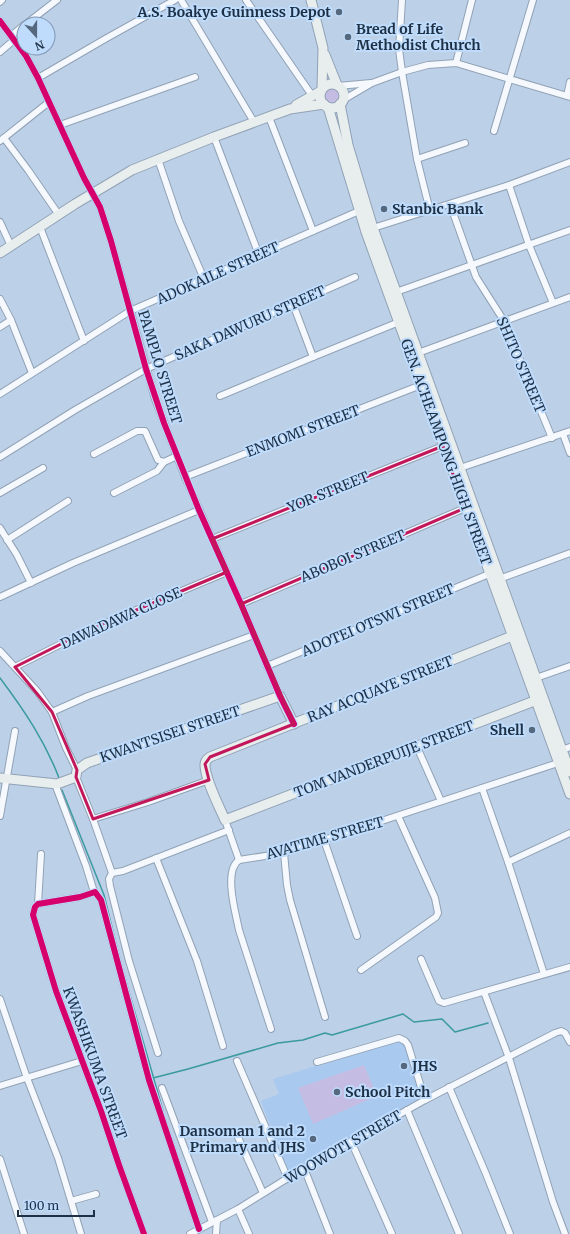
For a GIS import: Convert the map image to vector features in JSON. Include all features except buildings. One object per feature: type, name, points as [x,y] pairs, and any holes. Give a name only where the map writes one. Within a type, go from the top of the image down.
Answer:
[{"type":"main road","points":[[290,109],[313,105],[335,107],[342,102],[343,91],[338,85],[323,48],[311,0]]},
{"type":"main road","points":[[323,48],[323,76],[320,98],[326,105]]},
{"type":"main road","points":[[303,101],[311,94],[323,76]]},
{"type":"main road","points":[[0,253],[122,175],[214,137],[290,109],[330,84],[338,85]]},
{"type":"main road","name":"GEN. ACHEAMPONG HIGH STREET","points":[[342,102],[348,145],[373,228],[536,678],[539,699],[558,763],[570,794]]},
{"type":"main road","points":[[313,105],[326,111],[332,118]]},
{"type":"main road","name":"GEN. ACHEAMPONG HIGH STREET","points":[[326,105],[332,118],[359,211],[489,574],[512,636],[539,699],[566,748],[570,772]]},
{"type":"main road","name":"RAY ACQUAYE STREET","points":[[225,820],[209,780],[205,764],[210,757],[512,636]]},
{"type":"main road","name":"PAMPLO STREET","points":[[280,696],[294,724]]},
{"type":"main road","name":"KWANTSISEI STREET","points":[[56,784],[77,773],[87,762],[280,696]]},
{"type":"main road","name":"TOM VANDERPUIJE STREET","points":[[225,820],[539,699]]},
{"type":"main road","points":[[4,779],[56,784]]},
{"type":"street","points":[[37,16],[57,0]]},
{"type":"street","points":[[38,78],[175,0]]},
{"type":"street","points":[[181,0],[254,122]]},
{"type":"street","points":[[246,0],[311,94]]},
{"type":"street","points":[[402,0],[399,49],[402,72],[417,159],[430,211]]},
{"type":"street","points":[[456,63],[472,0]]},
{"type":"street","points":[[494,131],[532,0]]},
{"type":"street","name":"PAMPLO STREET","points":[[0,21],[26,56],[38,78],[105,221],[155,399],[185,477],[280,696]]},
{"type":"street","points":[[0,52],[16,34]]},
{"type":"street","points":[[342,102],[372,83],[402,72],[428,65],[456,63],[569,96],[570,82]]},
{"type":"street","points":[[60,125],[195,77]]},
{"type":"street","points":[[338,85],[372,83]]},
{"type":"street","points":[[49,102],[2,139],[59,215]]},
{"type":"street","points":[[269,117],[313,231]]},
{"type":"street","points":[[214,137],[259,255]]},
{"type":"street","points":[[417,159],[465,143]]},
{"type":"street","points":[[158,159],[179,221],[204,279]]},
{"type":"street","points":[[373,228],[509,185],[570,162]]},
{"type":"street","points":[[509,185],[529,245],[553,303]]},
{"type":"street","name":"SHITO STREET","points":[[450,204],[470,265],[476,278],[504,321],[552,438]]},
{"type":"street","name":"ADOKAILE STREET","points":[[0,394],[130,311],[359,211]]},
{"type":"street","points":[[0,222],[11,246]]},
{"type":"street","points":[[40,227],[84,341]]},
{"type":"street","points":[[396,292],[570,230]]},
{"type":"street","name":"SAKA DAWURU STREET","points":[[0,457],[75,410],[146,369],[355,277]]},
{"type":"street","points":[[418,353],[570,296]]},
{"type":"street","points":[[0,300],[11,320],[32,374]]},
{"type":"street","points":[[293,304],[313,357]]},
{"type":"street","points":[[0,327],[11,320]]},
{"type":"street","points":[[220,396],[399,322]]},
{"type":"street","name":"ENMOMI STREET","points":[[185,477],[421,384]]},
{"type":"street","points":[[94,454],[137,431],[145,431],[158,460],[164,462]]},
{"type":"street","points":[[460,468],[570,431]]},
{"type":"street","points":[[563,434],[570,453]]},
{"type":"street","name":"YOR STREET","points":[[212,539],[443,446]]},
{"type":"street","points":[[114,493],[157,471],[164,462],[177,456]]},
{"type":"street","points":[[0,493],[43,468]]},
{"type":"street","points":[[8,540],[68,501]]},
{"type":"street","name":"ABOBOI STREET","points":[[241,604],[465,508]]},
{"type":"street","points":[[0,597],[199,510]]},
{"type":"street","points":[[0,528],[31,583]]},
{"type":"street","points":[[499,579],[570,553]]},
{"type":"street","name":"DAWADAWA CLOSE","points":[[15,667],[91,629],[227,572]]},
{"type":"street","name":"ADOTEI OTSWI STREET","points":[[268,666],[489,574]]},
{"type":"street","points":[[52,712],[88,696],[254,635]]},
{"type":"street","points":[[0,651],[37,691],[52,712],[77,773],[112,874]]},
{"type":"street","points":[[536,678],[570,666]]},
{"type":"street","points":[[0,816],[4,779],[15,731]]},
{"type":"street","points":[[417,747],[441,801]]},
{"type":"street","name":"AVATIME STREET","points":[[239,860],[284,853],[558,763]]},
{"type":"street","points":[[93,819],[148,802],[209,780]]},
{"type":"street","points":[[56,784],[94,892],[97,893],[101,900],[149,1080],[207,1225],[216,1234]]},
{"type":"street","points":[[482,788],[508,862],[544,974]]},
{"type":"street","points":[[361,970],[436,917],[438,912],[435,898],[398,816]]},
{"type":"street","name":"RAY ACQUAYE STREET","points":[[225,820],[228,830]]},
{"type":"street","points":[[158,1053],[129,961],[109,879],[112,874],[228,830],[239,860],[234,865],[231,876],[231,888],[236,914],[271,1029]]},
{"type":"street","points":[[508,862],[570,833]]},
{"type":"street","points":[[324,840],[357,936]]},
{"type":"street","points":[[284,853],[290,900],[325,1017]]},
{"type":"street","name":"KWASHIKUMA STREET","points":[[41,854],[40,903],[33,911],[33,915],[56,991],[102,1111],[144,1234]]},
{"type":"street","points":[[156,858],[197,961],[223,1046]]},
{"type":"street","points":[[40,903],[80,897],[94,892]]},
{"type":"street","points":[[421,958],[439,1001],[442,1003],[570,967]]},
{"type":"street","points":[[484,992],[509,1058],[564,1234]]},
{"type":"street","points":[[0,999],[27,1078],[58,1158],[81,1234]]},
{"type":"street","name":"WOOWOTI STREET","points":[[190,1234],[238,1209],[304,1168],[425,1100],[555,1033],[561,1031],[566,1033],[570,1042]]},
{"type":"street","points":[[317,1062],[399,1038],[405,1041],[408,1045],[425,1100]]},
{"type":"street","points":[[0,1086],[82,1061]]},
{"type":"street","points":[[237,1061],[288,1179]]},
{"type":"street","points":[[449,1087],[510,1234]]},
{"type":"street","points":[[162,1088],[207,1225]]},
{"type":"street","points":[[407,1110],[459,1234]]},
{"type":"street","points":[[237,1135],[264,1193]]},
{"type":"street","points":[[351,1141],[392,1234]]},
{"type":"street","points":[[0,1159],[24,1234]]},
{"type":"street","points":[[304,1168],[330,1234]]},
{"type":"street","points":[[72,1201],[96,1194]]},
{"type":"street","points":[[238,1209],[249,1234]]},
{"type":"highlighted area","points":[[443,446],[465,508],[241,604],[294,724],[210,757],[205,764],[209,780],[93,819],[76,777],[77,770],[52,712],[15,667],[91,629],[227,572],[212,539]]},
{"type":"shaded area","points":[[329,88],[335,88],[339,92],[339,98],[335,102],[329,102],[325,98],[325,92]]},
{"type":"shaded area","name":"Dansoman 1 and 2 Primary and JHS","points":[[401,1040],[405,1045],[420,1098],[289,1177],[261,1101],[279,1094],[273,1079]]},
{"type":"shaded area","name":"School Pitch","points":[[364,1065],[377,1096],[313,1124],[298,1088]]},
{"type":"waterway","points":[[0,678],[41,739],[59,778]]},
{"type":"waterway","points":[[62,790],[104,895],[121,964],[163,1111]]},
{"type":"waterway","points":[[153,1078],[278,1043],[303,1040],[325,1033],[332,1035],[403,1014],[414,1022],[442,1019],[455,1032],[488,1023]]},
{"type":"cycle path","points":[[0,21],[26,56],[38,78],[84,178],[100,207],[111,241],[146,369],[164,423],[199,510],[280,696],[294,724]]},
{"type":"cycle path","points":[[144,1234],[101,1111],[56,991],[33,915],[35,907],[38,904],[80,897],[95,892],[101,900],[149,1080],[199,1229]]},
{"type":"place","name":"A.S. Boakye Guinness Depot","points":[[339,12]]},
{"type":"place","name":"Bread of Life Methodist Church","points":[[348,37]]},
{"type":"place","name":"Stanbic Bank","points":[[384,209]]},
{"type":"place","name":"Shell","points":[[532,730]]},
{"type":"place","name":"JHS","points":[[404,1066]]},
{"type":"place","name":"School Pitch","points":[[337,1092]]},
{"type":"place","name":"Dansoman 1 and 2 Primary and JHS","points":[[313,1139]]}]
